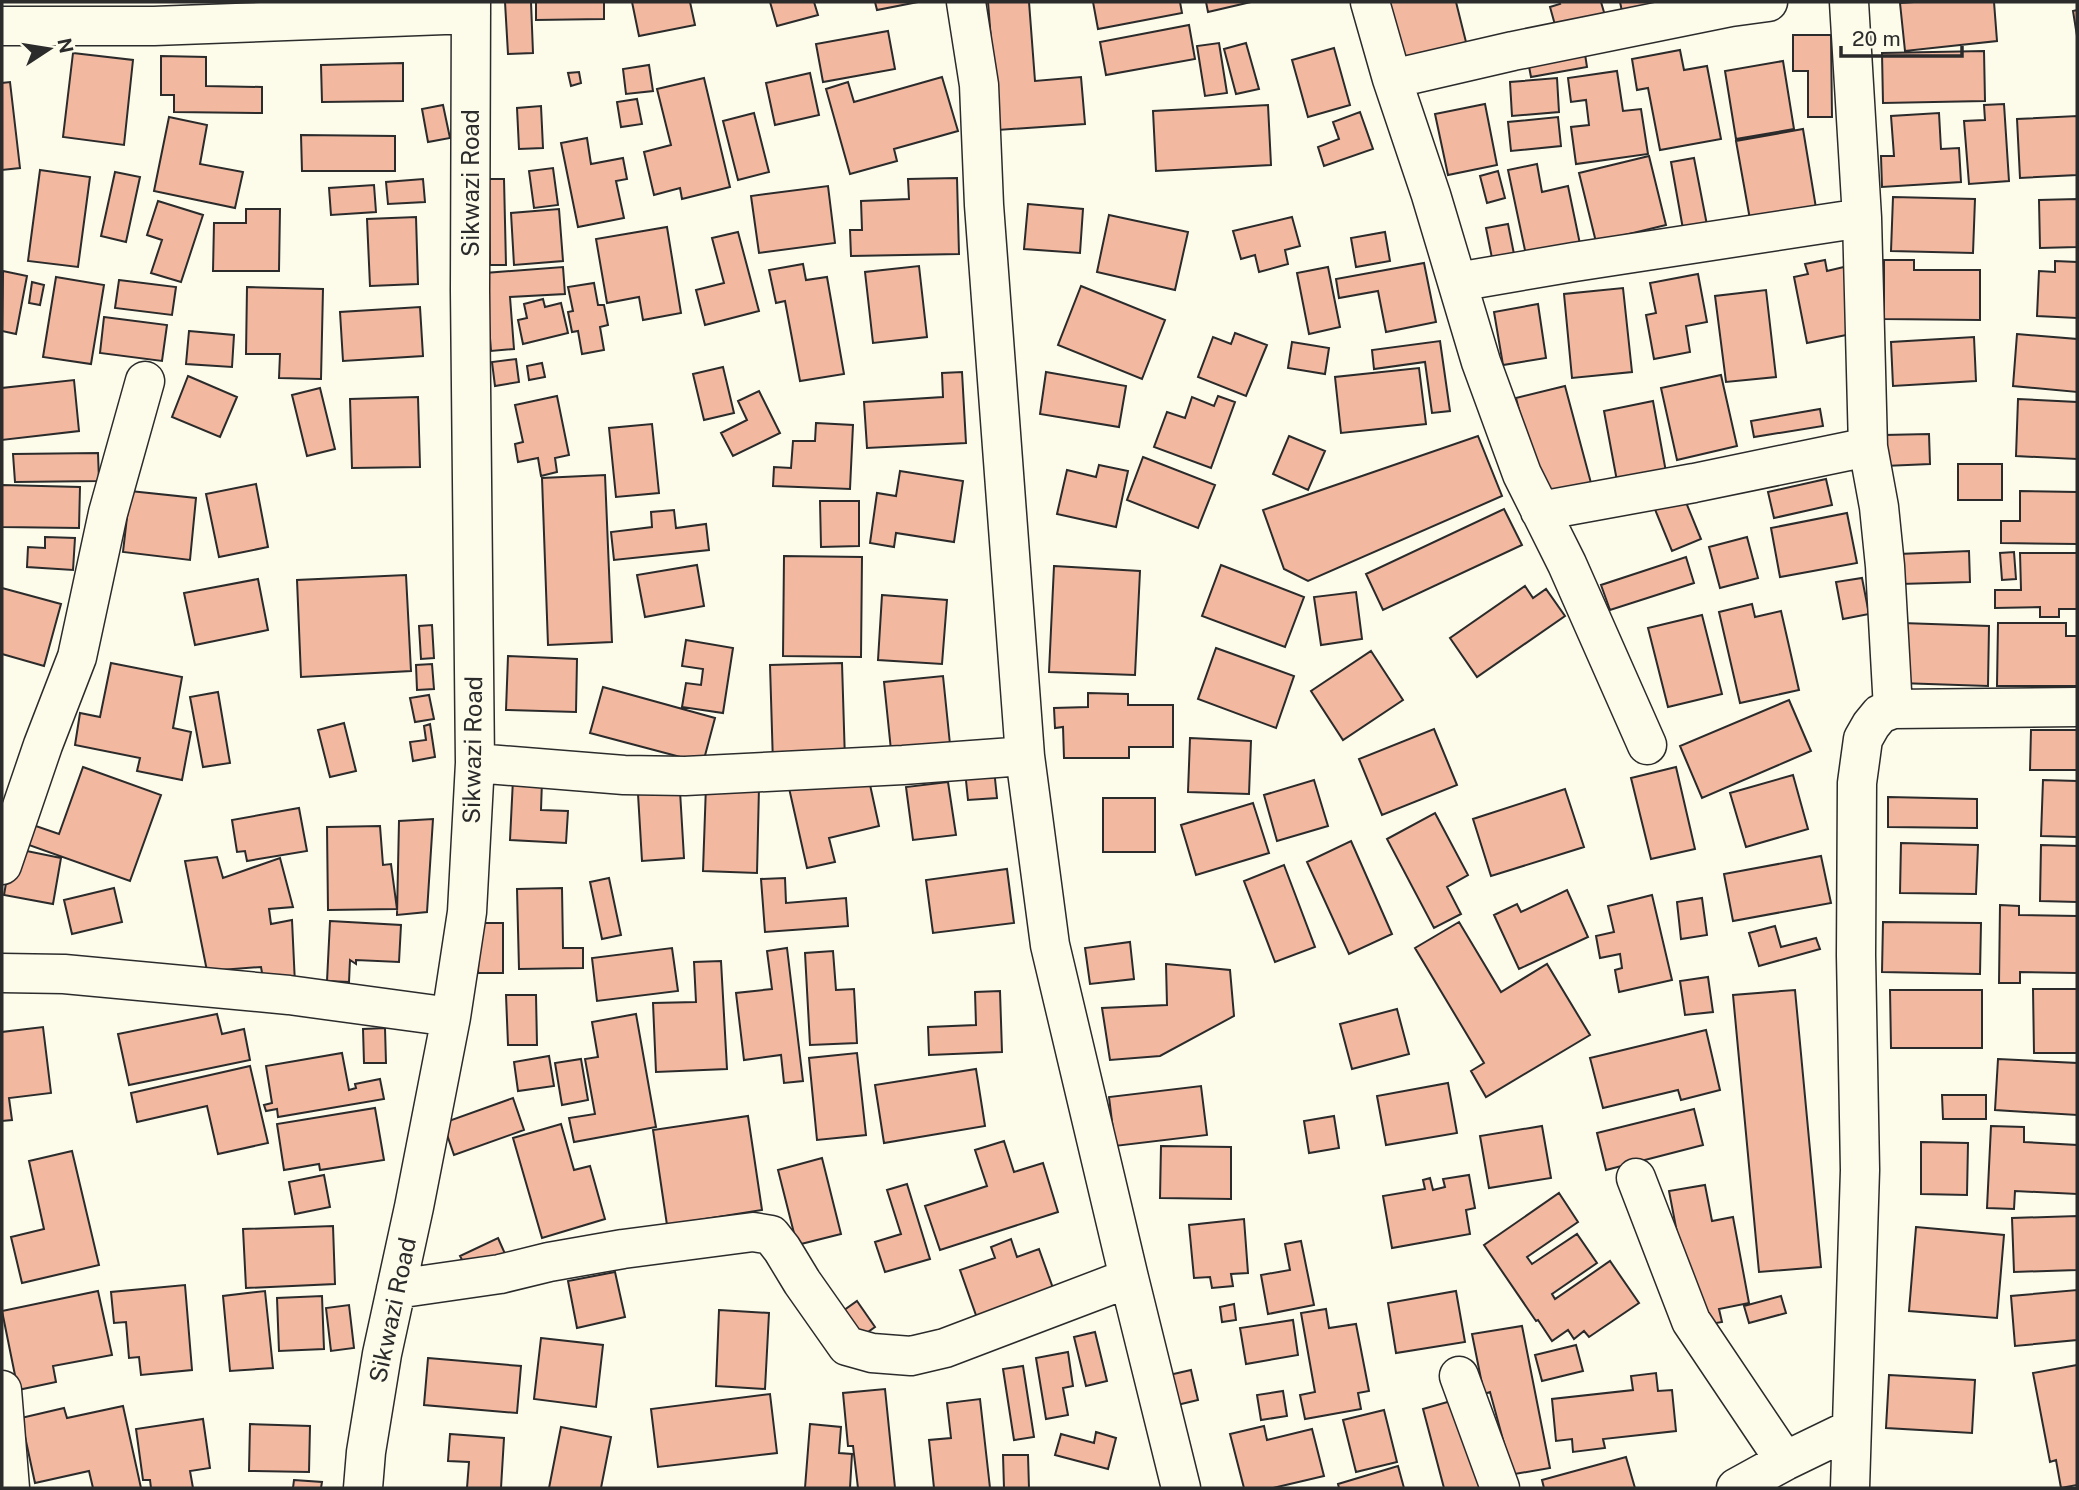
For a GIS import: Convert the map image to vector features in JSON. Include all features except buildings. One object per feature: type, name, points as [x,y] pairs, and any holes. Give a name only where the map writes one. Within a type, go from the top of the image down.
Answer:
[{"type":"street","points":[[966,2],[979,85],[984,205],[1025,756],[1050,945],[1181,1488]]},
{"type":"street","points":[[1370,2],[1481,362],[1522,474],[1590,614],[1647,745]]},
{"type":"street","points":[[1392,79],[1513,51],[1768,2]]},
{"type":"street","points":[[1849,2],[1861,218],[1868,447],[1879,507],[1885,566],[1893,709]]},
{"type":"street","points":[[2,26],[154,26],[471,8]]},
{"type":"street","name":"Sikwazi Road","points":[[363,1488],[382,1354],[451,1017],[467,912],[475,763],[470,291],[471,8]]},
{"type":"street","points":[[1457,282],[1861,218]]},
{"type":"street","points":[[2,865],[43,745],[77,657],[108,513],[145,381]]},
{"type":"street","points":[[1540,511],[1868,447]]},
{"type":"street","points":[[1850,1488],[1860,1170],[1856,955],[1857,783],[1863,739],[1880,714],[1893,709],[2077,707]]},
{"type":"street","points":[[475,763],[624,775],[685,776],[1025,756]]},
{"type":"street","points":[[2,973],[64,974],[289,995],[451,1017]]},
{"type":"street","points":[[1636,1178],[1691,1321],[1785,1461]]},
{"type":"street","points":[[396,1289],[500,1274],[623,1249],[754,1232],[771,1235],[847,1346],[872,1353],[911,1356],[945,1348],[1129,1278]]},
{"type":"street","points":[[1459,1376],[1500,1488]]},
{"type":"street","points":[[2,1390],[10,1488]]},
{"type":"street","points":[[1736,1488],[1851,1429]]}]
